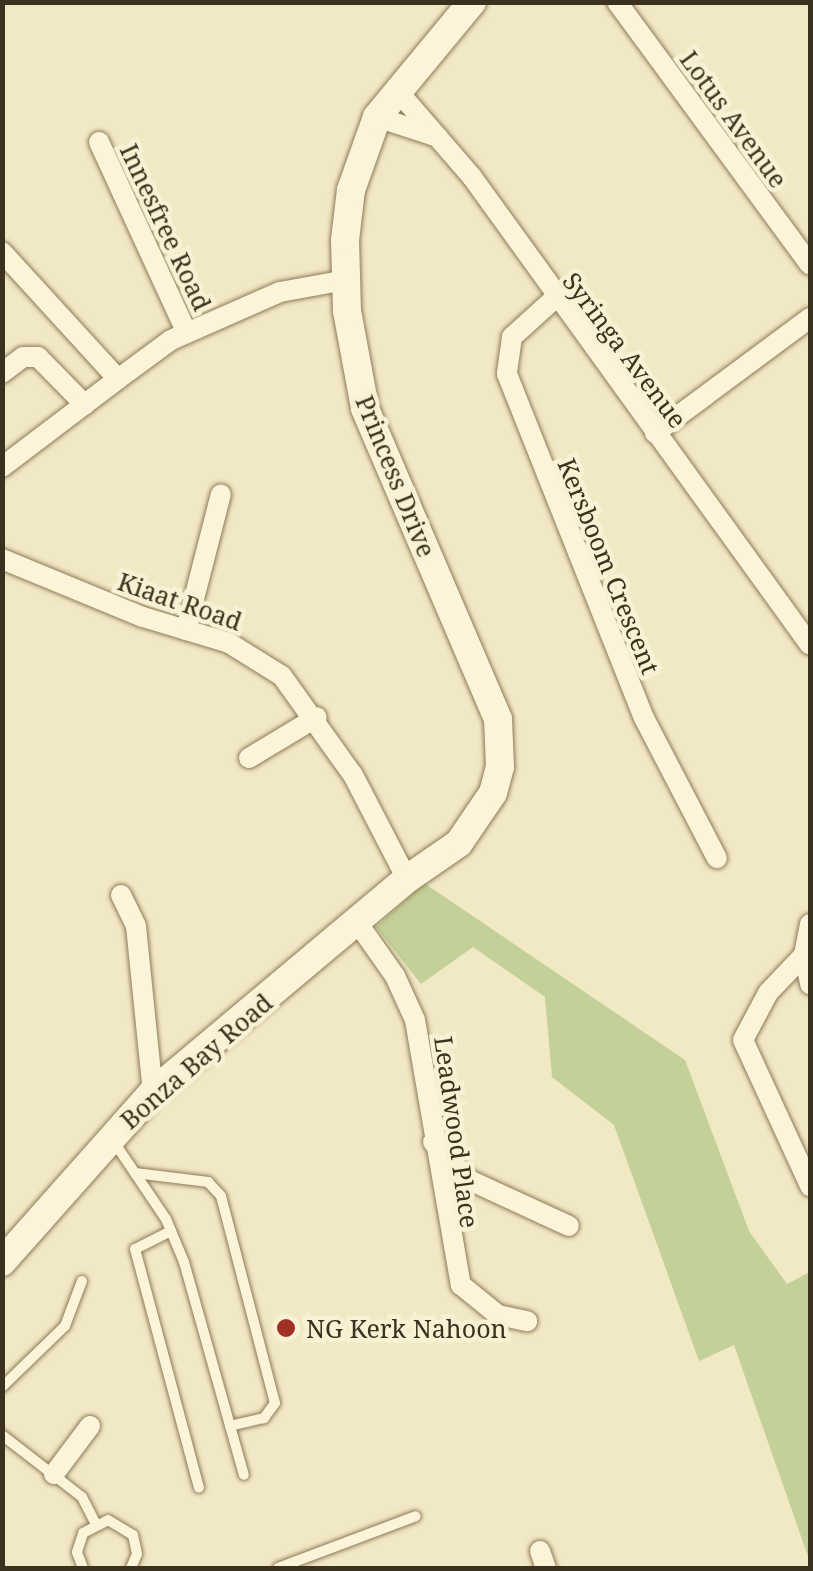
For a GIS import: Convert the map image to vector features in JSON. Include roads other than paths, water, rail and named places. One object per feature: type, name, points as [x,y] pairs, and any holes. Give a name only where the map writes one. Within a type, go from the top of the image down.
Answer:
[{"type":"street","name":"Princess Drive","points":[[407,879],[476,824],[493,792],[501,740],[488,690],[365,408],[346,280],[351,190],[377,118],[396,89],[472,2]]},
{"type":"street","name":"Lotus Avenue","points":[[617,2],[810,265]]},
{"type":"street","name":"Syringa Avenue","points":[[396,89],[438,137],[810,646]]},
{"type":"street","points":[[377,118],[438,137]]},
{"type":"street","name":"Innesfree Road","points":[[99,142],[188,333]]},
{"type":"street","points":[[2,252],[118,379]]},
{"type":"street","points":[[2,467],[118,379],[188,333],[293,287],[346,280]]},
{"type":"street","name":"Kersboom Crescent","points":[[554,299],[512,338],[507,374],[644,718],[717,858]]},
{"type":"street","points":[[655,434],[810,318]]},
{"type":"street","points":[[2,372],[23,357],[38,357],[85,405]]},
{"type":"street","points":[[186,630],[221,494]]},
{"type":"street","name":"Kiaat Road","points":[[2,559],[262,661],[317,717],[407,879]]},
{"type":"street","points":[[249,758],[317,717]]},
{"type":"street","name":"Bonza Bay Road","points":[[2,1262],[153,1092],[407,879]]},
{"type":"street","points":[[121,895],[134,915],[153,1092]]},
{"type":"street","name":"Leadwood Place","points":[[357,922],[395,976],[416,1020],[432,1141],[460,1285],[498,1315],[527,1322]]},
{"type":"street","points":[[810,924],[804,955],[810,984]]},
{"type":"street","points":[[804,955],[768,993],[743,1040],[810,1186]]},
{"type":"street","points":[[432,1141],[467,1179],[569,1226]]},
{"type":"street","points":[[54,1474],[90,1426]]},
{"type":"lane","points":[[110,1137],[171,1231],[244,1475]]},
{"type":"lane","points":[[135,1173],[208,1182],[221,1196],[275,1403],[269,1415],[230,1426]]},
{"type":"lane","points":[[171,1231],[143,1241],[136,1254],[198,1488]]},
{"type":"lane","points":[[2,1388],[65,1326],[82,1281]]},
{"type":"lane","points":[[2,1436],[82,1497],[95,1523]]},
{"type":"lane","points":[[278,1568],[416,1516]]},
{"type":"lane","points":[[95,1523],[126,1527],[136,1544],[132,1566],[146,1568]]},
{"type":"lane","points":[[83,1568],[78,1542],[95,1523]]},
{"type":"place","name":"NG Kerk Nahoon","points":[[286,1328]]}]
